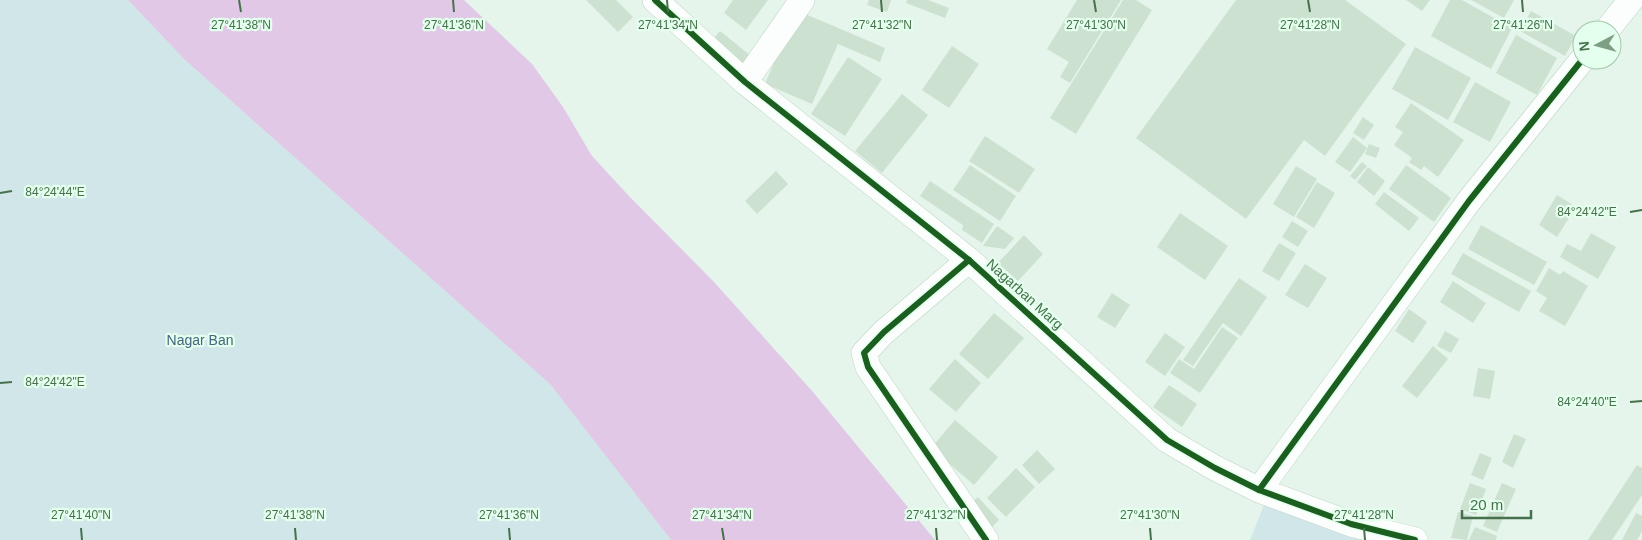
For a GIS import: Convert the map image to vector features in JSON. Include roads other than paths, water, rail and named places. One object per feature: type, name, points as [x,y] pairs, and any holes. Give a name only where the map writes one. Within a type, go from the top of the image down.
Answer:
[{"type":"street","name":"Nagarban Marg","points":[[655,0],[745,82],[969,260],[1168,440],[1259,490],[1351,524],[1415,540]]},
{"type":"street","points":[[745,82],[802,0]]},
{"type":"street","points":[[1615,20],[1631,0]]},
{"type":"street","points":[[1259,490],[1469,201],[1574,70]]},
{"type":"street","points":[[969,260],[884,332],[864,353],[868,367],[986,540]]},
{"type":"park label","name":"Nagar Ban","points":[[200,340]]}]
